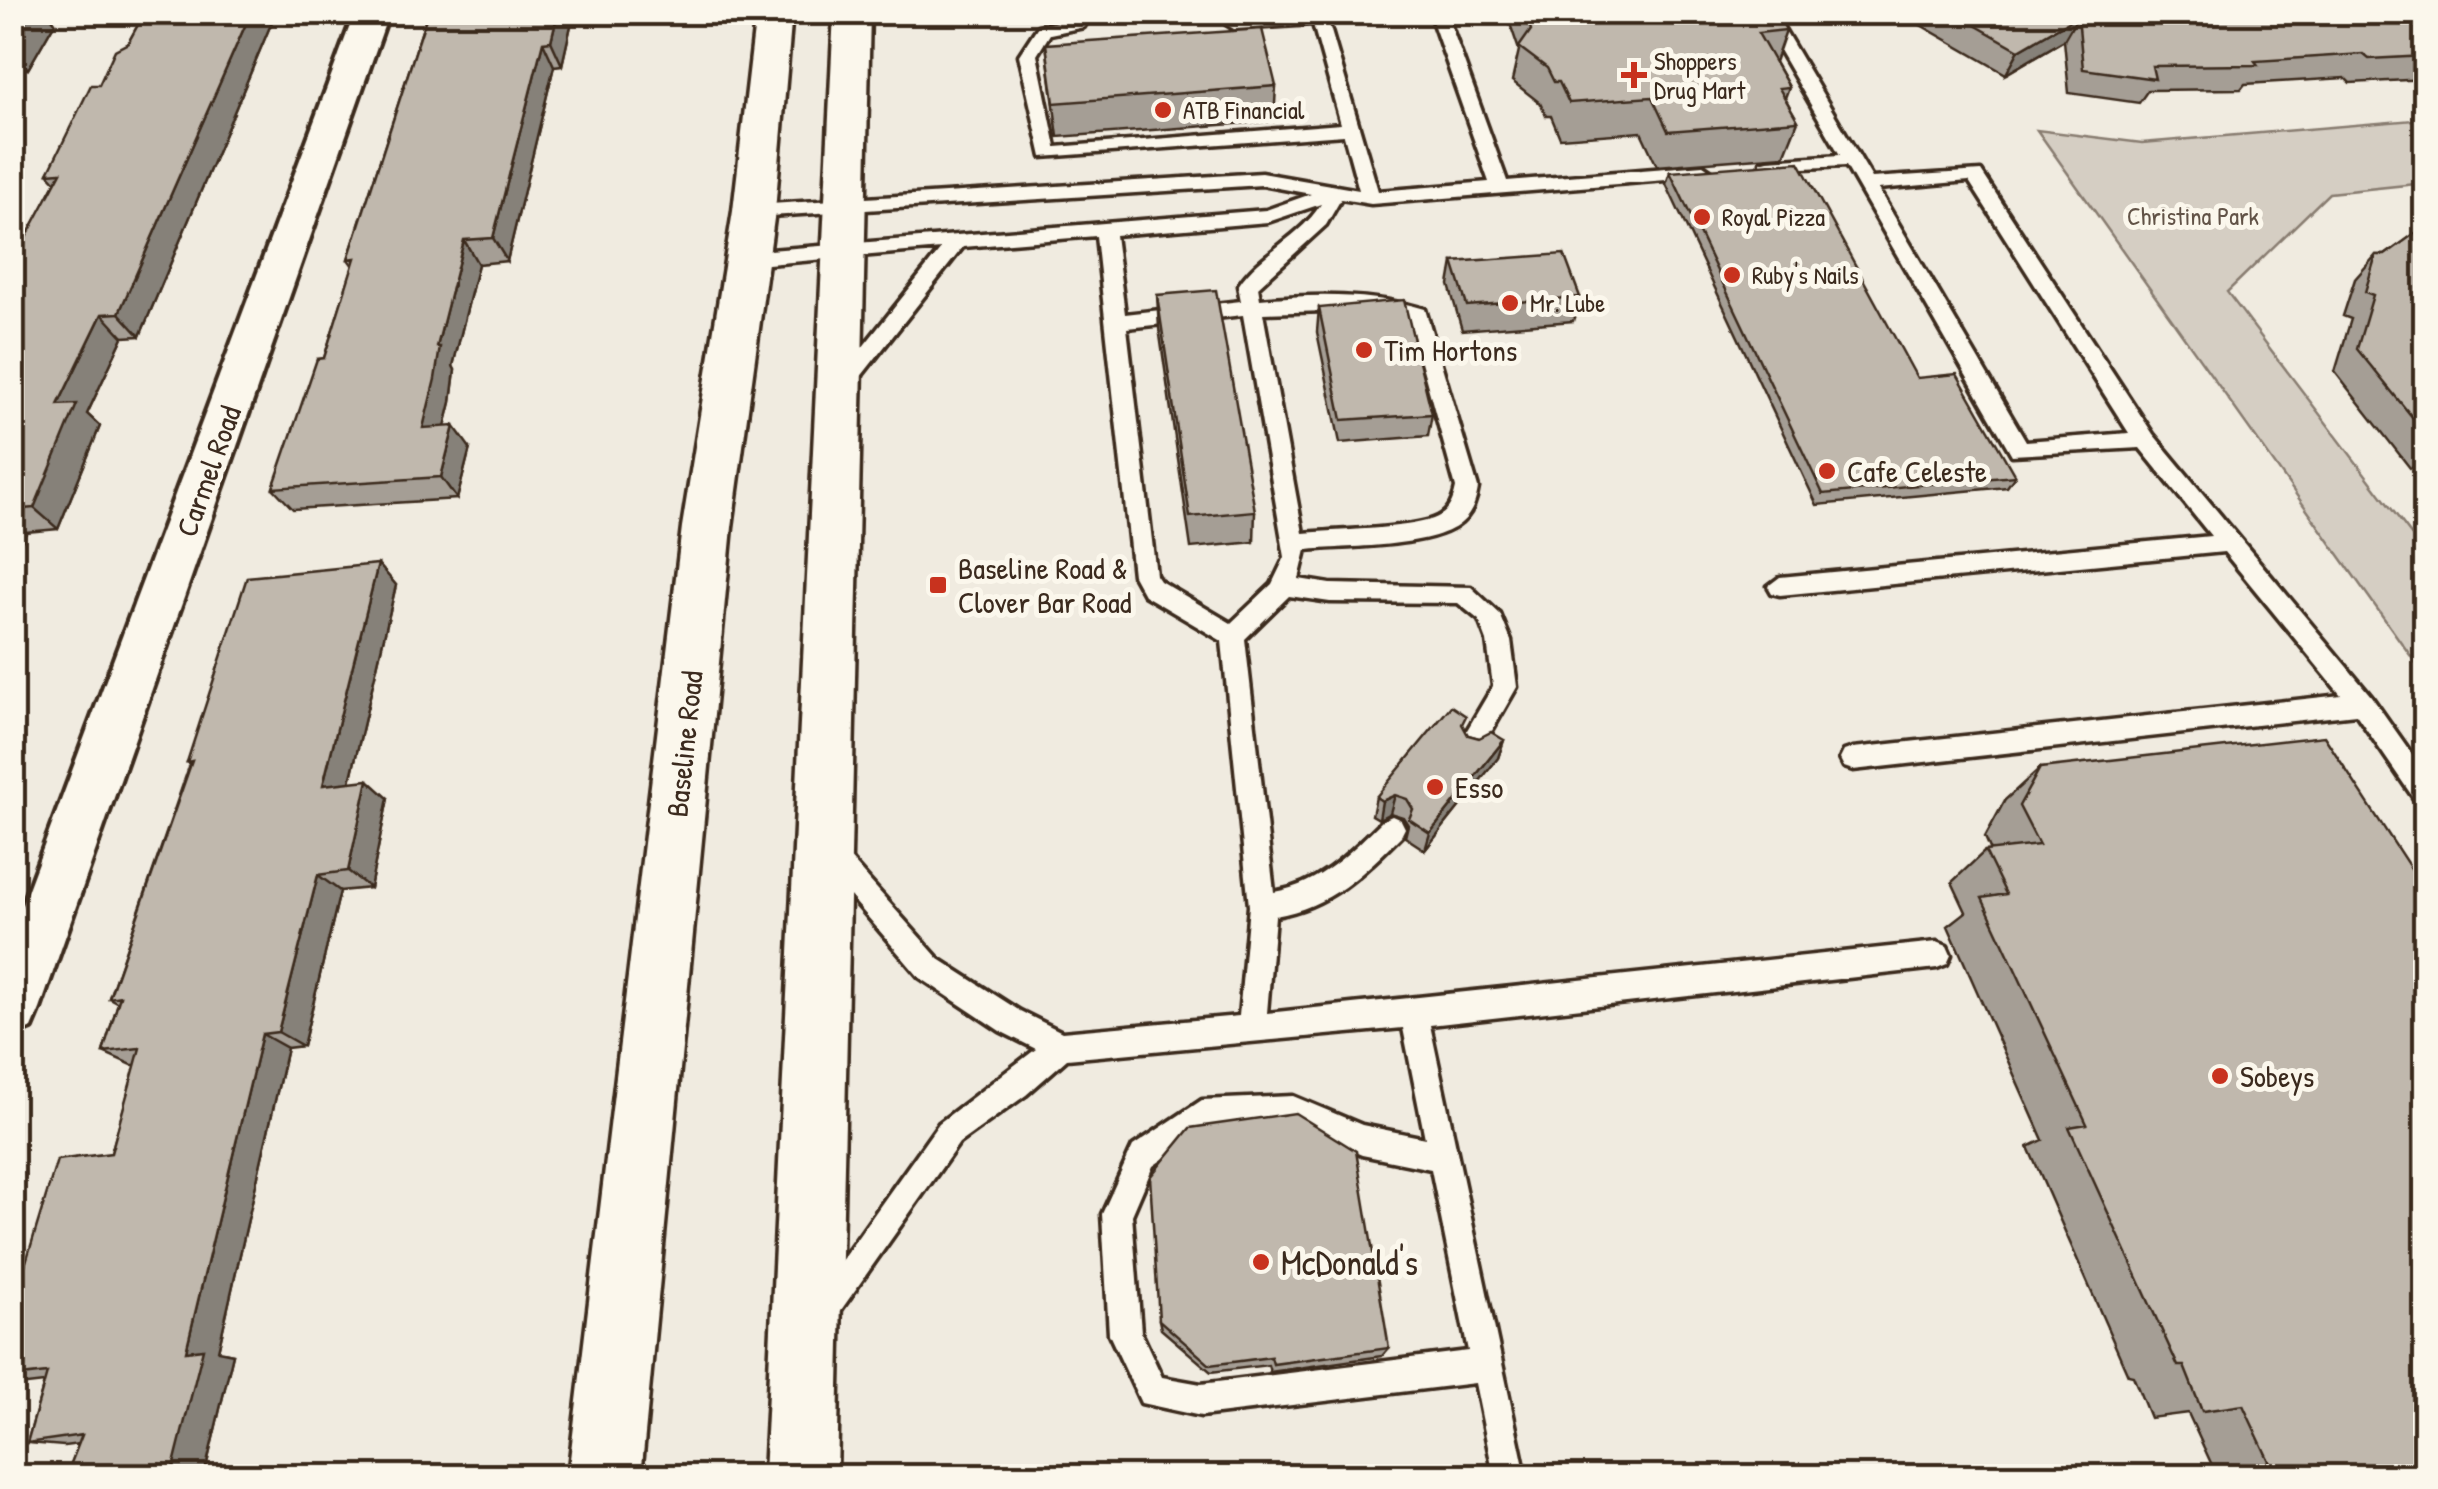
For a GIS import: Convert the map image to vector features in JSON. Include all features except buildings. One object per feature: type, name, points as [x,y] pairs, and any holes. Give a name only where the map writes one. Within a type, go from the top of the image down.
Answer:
[{"type":"main road","name":"Baseline Road","points":[[604,1476],[707,528],[754,212],[774,12]]},
{"type":"main road","points":[[800,1476],[852,12]]},
{"type":"street","name":"Carmel Road","points":[[12,1009],[36,887],[372,12]]},
{"type":"lane","points":[[1231,12],[1234,24],[1320,18],[1371,198]]},
{"type":"lane","points":[[1436,12],[1500,188]]},
{"type":"lane","points":[[1765,12],[2020,450],[2144,440]]},
{"type":"lane","points":[[1078,23],[1044,30],[1028,55],[1048,152],[1352,128]]},
{"type":"lane","points":[[754,212],[1262,178],[1371,198],[1853,160]]},
{"type":"lane","points":[[1866,184],[1974,175],[2144,440],[2362,704],[2426,795]]},
{"type":"lane","points":[[746,259],[1268,216],[1335,191]]},
{"type":"lane","points":[[1234,636],[1294,572],[1293,543],[1248,286],[1308,234],[1330,208],[1335,191]]},
{"type":"lane","points":[[1105,228],[1145,574],[1152,588],[1234,636]]},
{"type":"lane","points":[[838,392],[959,240]]},
{"type":"lane","points":[[1116,322],[1252,308],[1380,302],[1418,314],[1466,488],[1464,508],[1453,520],[1435,528],[1293,543]]},
{"type":"lane","points":[[1780,586],[2226,542]]},
{"type":"lane","points":[[1284,586],[1330,593],[1463,594],[1488,614],[1499,641],[1505,688],[1472,742]]},
{"type":"lane","points":[[1234,636],[1262,906],[1252,1028]]},
{"type":"lane","points":[[1853,759],[2362,704]]},
{"type":"lane","points":[[1262,906],[1296,902],[1329,888],[1392,828]]},
{"type":"lane","points":[[820,842],[929,968],[1010,1021],[1061,1046],[1414,1013],[1936,955]]},
{"type":"lane","points":[[1414,1013],[1510,1476]]},
{"type":"lane","points":[[806,1334],[949,1133],[1061,1046]]},
{"type":"lane","points":[[1444,1157],[1362,1140],[1294,1111],[1202,1115],[1143,1156],[1117,1214],[1125,1334],[1152,1392],[1201,1400],[1487,1365]]},
{"type":"green space","name":"Christina Park","points":[[2425,119],[2425,183],[2329,193],[2227,292],[2425,553],[2425,676],[2037,130],[2142,143]]},
{"type":"place","name":"Shoppers Drug Mart","points":[[1634,75]]},
{"type":"place","name":"ATB Financial","points":[[1163,110]]},
{"type":"place","name":"Royal Pizza","points":[[1702,217]]},
{"type":"place","name":"Ruby's Nails","points":[[1732,275]]},
{"type":"place","name":"Mr. Lube","points":[[1510,303]]},
{"type":"place","name":"Tim Hortons","points":[[1364,350]]},
{"type":"place","name":"Cafe Celeste","points":[[1827,471]]},
{"type":"place","name":"Baseline Road & Clover Bar Road","points":[[938,585]]},
{"type":"place","name":"Esso","points":[[1435,787]]},
{"type":"place","name":"Sobeys","points":[[2220,1076]]},
{"type":"place","name":"McDonald's","points":[[1261,1262]]}]
